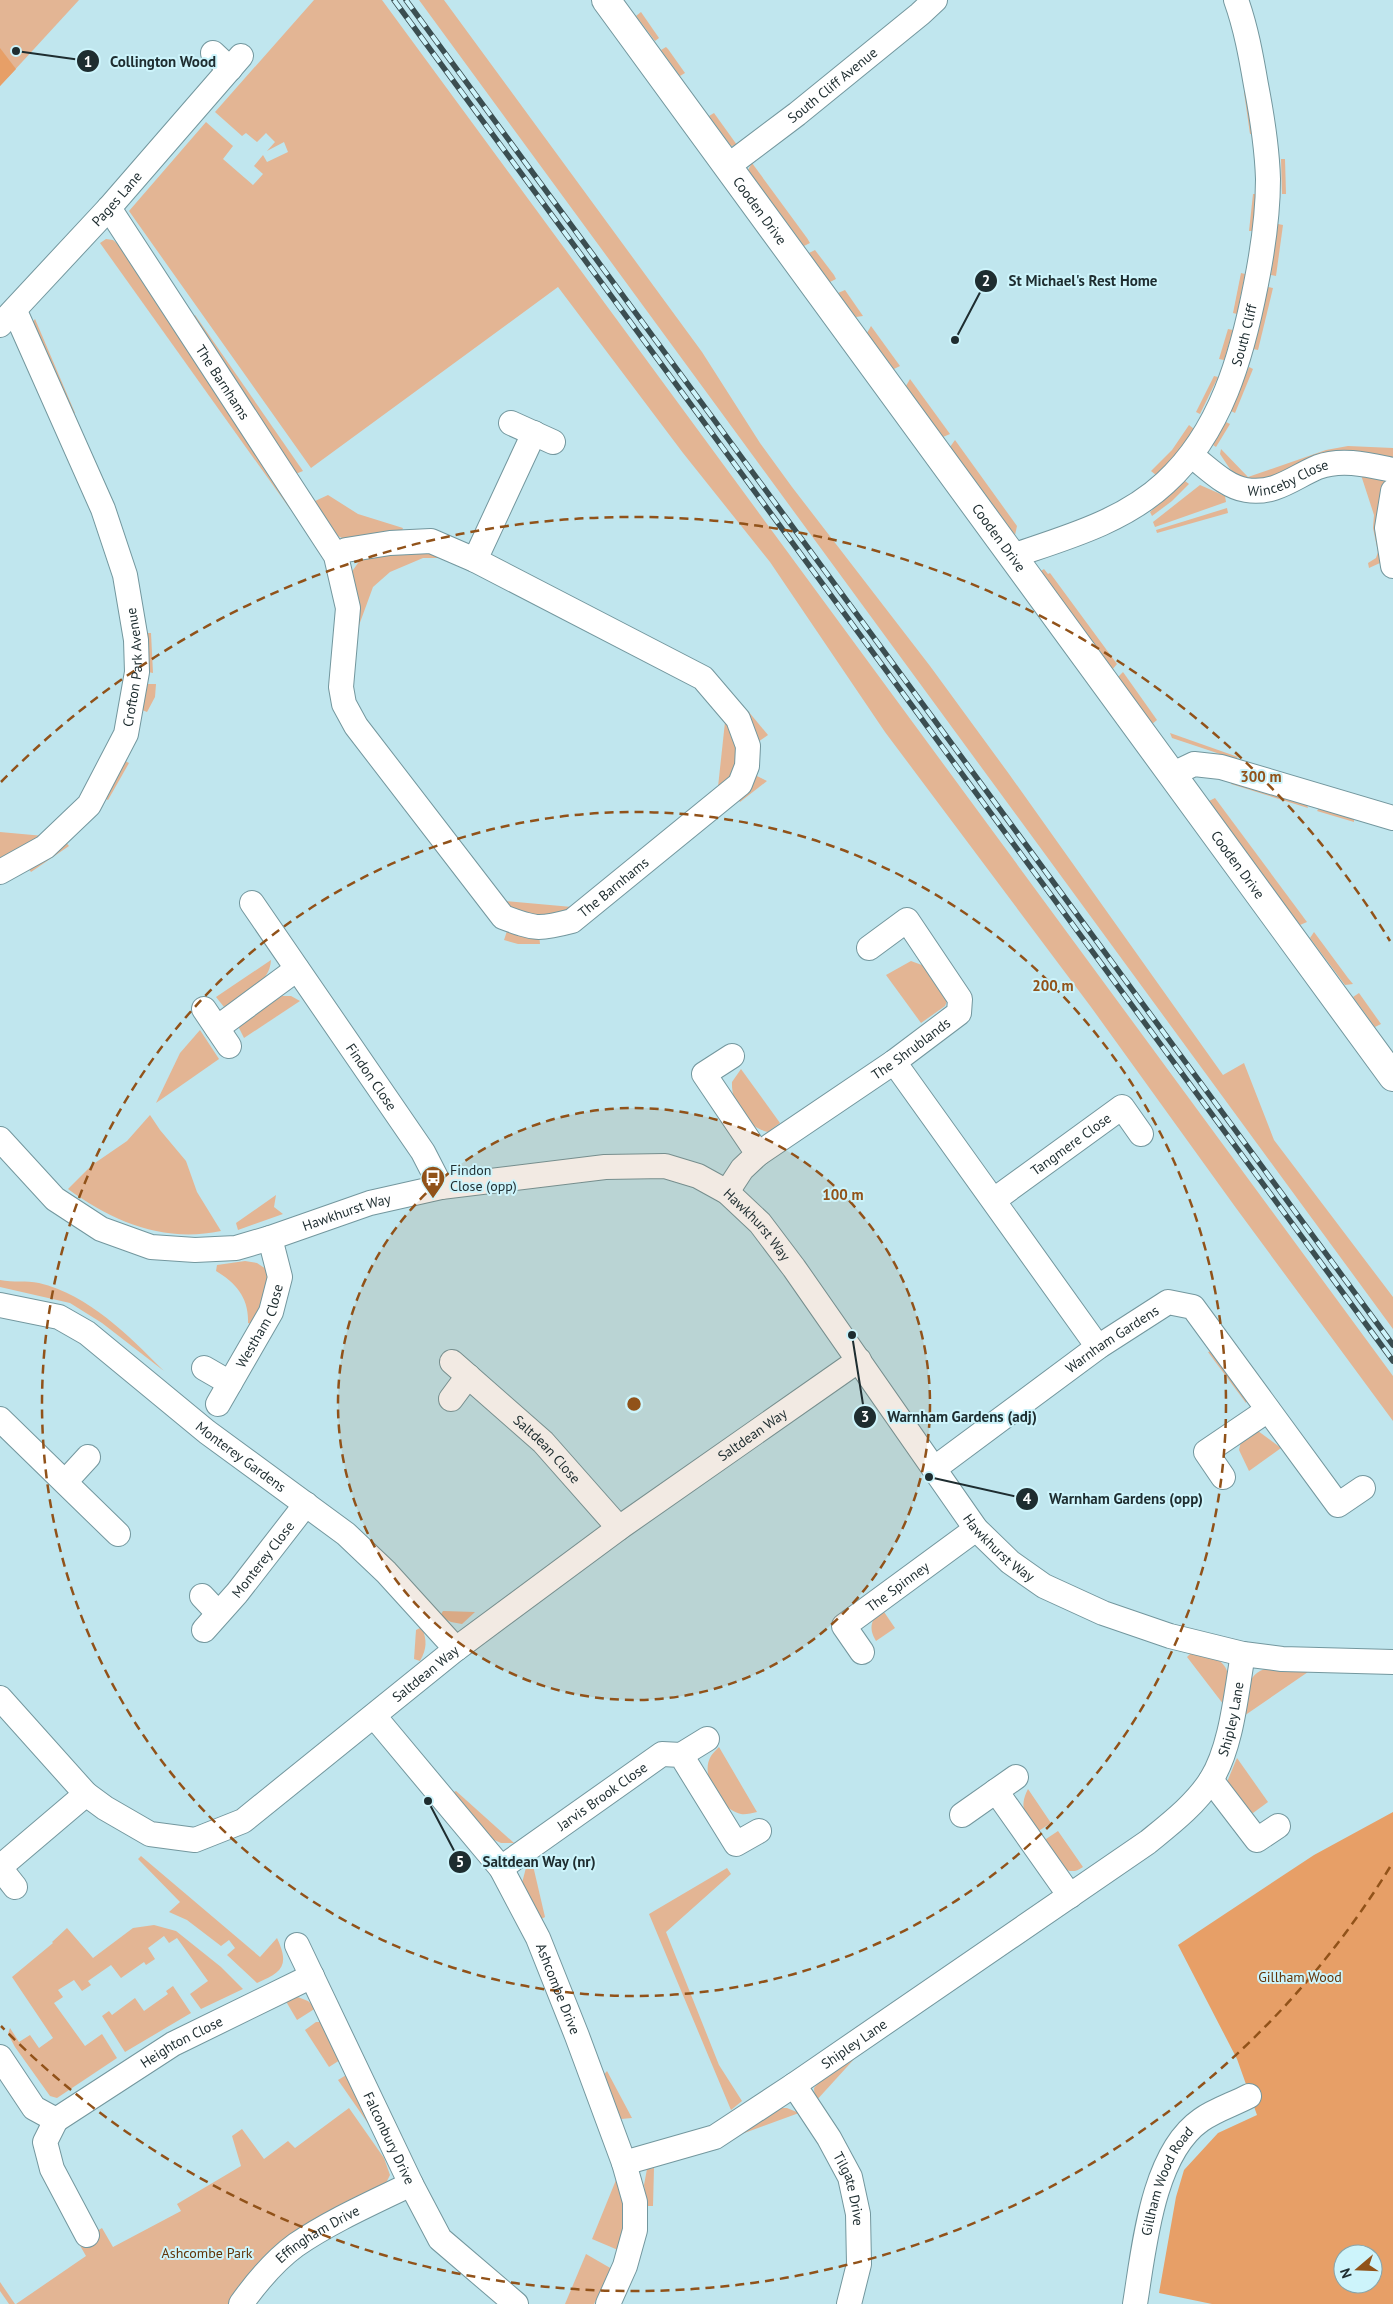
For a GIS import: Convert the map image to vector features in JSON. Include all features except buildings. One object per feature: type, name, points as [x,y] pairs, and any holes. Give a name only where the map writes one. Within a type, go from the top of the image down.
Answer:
[{"type":"main road","name":"Cooden Drive","points":[[606,0],[1393,1077]]},
{"type":"street","name":"South Cliff Avenue","points":[[728,166],[797,114],[935,0]]},
{"type":"street","name":"South Cliff","points":[[1012,556],[1103,523],[1133,507],[1164,484],[1192,456],[1224,400],[1243,346],[1265,235],[1268,179],[1265,134],[1245,26],[1236,0]]},
{"type":"street","name":"Pages Lane","points":[[7,318],[109,208],[228,59]]},
{"type":"street","name":"The Barnhams","points":[[109,208],[336,556],[348,608],[341,687],[344,704],[356,726],[503,916],[532,928],[550,927],[572,920],[740,784],[747,766],[748,746],[738,719],[703,678],[475,560],[431,541],[390,543],[346,550],[336,556]]},
{"type":"street","name":"Crofton Park Avenue","points":[[0,872],[45,847],[89,805],[126,734],[137,672],[136,640],[125,575],[103,509],[7,318]]},
{"type":"street","points":[[475,560],[543,438],[511,422]]},
{"type":"street","name":"Winceby Close","points":[[1192,456],[1227,483],[1246,490],[1265,490],[1284,486],[1319,467],[1357,462],[1393,470]]},
{"type":"street","points":[[1387,569],[1387,528],[1393,491]]},
{"type":"street","points":[[1171,775],[1194,764],[1221,767],[1393,818]]},
{"type":"street","name":"Findon Close","points":[[252,904],[423,1152],[441,1187]]},
{"type":"street","name":"The Shrublands","points":[[727,1192],[742,1169],[758,1154],[894,1062],[959,1013],[960,999],[907,920],[870,948]]},
{"type":"street","points":[[217,1028],[297,969]]},
{"type":"street","points":[[732,1056],[704,1074],[758,1154]]},
{"type":"street","points":[[894,1062],[1098,1347]]},
{"type":"street","name":"Tangmere Close","points":[[994,1200],[1122,1107],[1141,1134]]},
{"type":"street","name":"Hawkhurst Way","points":[[0,1139],[55,1200],[101,1229],[151,1247],[195,1250],[236,1248],[370,1203],[441,1187],[605,1167],[666,1166],[698,1176],[727,1192],[760,1224],[859,1360],[976,1529],[1010,1562],[1044,1586],[1120,1618],[1170,1636],[1243,1654],[1282,1659],[1393,1662]]},
{"type":"street","name":"Westham Close","points":[[218,1404],[271,1312],[280,1278],[270,1238]]},
{"type":"street","name":"Warnham Gardens","points":[[935,1468],[1098,1347],[1168,1302],[1193,1307],[1338,1505],[1363,1488]]},
{"type":"street","name":"Monterey Gardens","points":[[0,1306],[59,1317],[87,1333],[207,1432],[346,1534],[386,1572],[456,1649]]},
{"type":"street","name":"Saltdean Way","points":[[0,1698],[86,1794],[105,1808],[150,1834],[195,1840],[243,1821],[456,1649],[620,1528],[859,1360]]},
{"type":"street","name":"Westham Close","points":[[204,1368],[230,1383]]},
{"type":"street","name":"Saltdean Close","points":[[452,1399],[460,1369],[543,1442],[620,1528]]},
{"type":"street","points":[[1223,1477],[1206,1452],[1268,1410]]},
{"type":"street","points":[[0,1419],[118,1534]]},
{"type":"street","points":[[66,1482],[88,1457]]},
{"type":"street","name":"Monterey Close","points":[[208,1613],[237,1593],[306,1504]]},
{"type":"street","name":"The Spinney","points":[[862,1652],[844,1626],[976,1529]]},
{"type":"street","name":"Shipley Lane","points":[[624,2163],[715,2136],[794,2086],[1148,1842],[1184,1812],[1211,1780],[1224,1747],[1243,1654]]},
{"type":"street","name":"Ashcombe Drive","points":[[374,1716],[501,1868],[538,1938],[624,2163],[635,2202],[634,2230],[625,2266],[608,2304]]},
{"type":"street","name":"Jarvis Brook Close","points":[[501,1868],[662,1754],[681,1755],[707,1739]]},
{"type":"street","points":[[681,1755],[736,1844],[759,1831]]},
{"type":"street","points":[[962,1815],[1016,1777]]},
{"type":"street","points":[[1211,1780],[1257,1840],[1278,1826]]},
{"type":"street","points":[[996,1791],[1070,1896]]},
{"type":"street","points":[[15,1887],[0,1868],[86,1794]]},
{"type":"street","name":"Falconbury Drive","points":[[298,1945],[411,2184],[440,2239],[516,2304]]},
{"type":"street","name":"Heighton Close","points":[[56,2120],[173,2044],[312,1976]]},
{"type":"street","points":[[0,2056],[34,2108],[56,2120],[45,2142],[52,2169],[87,2235]]},
{"type":"street","name":"Tilgate Drive","points":[[794,2086],[829,2138],[850,2176],[858,2214],[859,2264],[849,2304]]},
{"type":"street","name":"Gillham Wood Road","points":[[1135,2304],[1156,2193],[1166,2164],[1183,2139],[1200,2120],[1249,2096]]},
{"type":"street","name":"Effingham Drive","points":[[241,2304],[259,2279],[295,2246],[370,2204],[411,2184]]},
{"type":"green space","points":[[0,0],[79,0],[0,86]]},
{"type":"green space","points":[[314,0],[382,0],[1393,1376],[1393,1421],[1091,1007],[885,732],[770,562],[683,453],[558,287],[311,468],[129,211],[206,122],[233,146],[223,159],[253,185],[263,174],[254,166],[263,155],[267,162],[288,152],[284,142],[267,151],[275,142],[266,133],[257,142],[246,133],[242,136],[215,112]]},
{"type":"green space","points":[[419,0],[444,0],[702,352],[760,443],[930,666],[1223,1075],[1244,1063],[1274,1140],[1393,1297],[1393,1329]]},
{"type":"green space","points":[[641,12],[659,38],[655,41],[636,16]]},
{"type":"green space","points":[[666,47],[685,73],[680,76],[661,50]]},
{"type":"green space","points":[[0,48],[16,69],[0,86]]},
{"type":"green space","points":[[1247,91],[1253,134],[1250,134],[1244,92]]},
{"type":"green space","points":[[714,113],[737,145],[731,146],[709,116]]},
{"type":"green space","points":[[1281,159],[1285,159],[1286,194],[1282,194]]},
{"type":"green space","points":[[752,163],[810,243],[804,246],[748,170]]},
{"type":"green space","points":[[1253,194],[1257,194],[1253,231],[1249,231]]},
{"type":"green space","points":[[1278,224],[1283,225],[1276,276],[1271,275]]},
{"type":"green space","points":[[106,239],[113,240],[123,249],[292,508],[290,509],[100,243]]},
{"type":"green space","points":[[815,250],[836,279],[830,282],[809,253]]},
{"type":"green space","points":[[1241,273],[1245,274],[1237,314],[1233,313]]},
{"type":"green space","points":[[1268,287],[1273,288],[1258,350],[1253,349]]},
{"type":"green space","points":[[845,290],[863,316],[856,317],[838,293]]},
{"type":"green space","points":[[195,315],[303,471],[293,475],[191,318]]},
{"type":"green space","points":[[35,319],[75,413],[72,415],[32,323]]},
{"type":"green space","points":[[871,326],[900,366],[894,369],[867,333]]},
{"type":"green space","points":[[1228,329],[1233,330],[1224,360],[1219,359]]},
{"type":"green space","points":[[1249,367],[1253,369],[1235,413],[1231,411]]},
{"type":"green space","points":[[1214,376],[1218,377],[1200,414],[1196,412]]},
{"type":"green space","points":[[910,379],[950,434],[943,437],[906,386]]},
{"type":"green space","points":[[1226,422],[1230,424],[1216,447],[1213,445]]},
{"type":"green space","points":[[1189,425],[1194,429],[1176,454],[1156,475],[1151,471],[1172,450]]},
{"type":"green space","points":[[955,440],[1017,526],[1015,535],[950,447]]},
{"type":"green space","points":[[1348,446],[1393,448],[1393,461],[1246,483],[1230,469],[1220,454],[1221,449],[1248,477],[1326,450]]},
{"type":"green space","points":[[1361,475],[1387,481],[1383,554],[1380,563],[1369,568],[1368,563],[1376,558],[1378,552],[1373,528],[1374,515]]},
{"type":"green space","points":[[1185,481],[1189,484],[1172,501],[1152,516],[1150,512]]},
{"type":"green space","points":[[1200,485],[1225,496],[1226,502],[1155,527],[1153,522]]},
{"type":"green space","points":[[328,495],[358,514],[403,528],[401,533],[348,541],[338,536],[313,502]]},
{"type":"green space","points":[[1227,508],[1228,513],[1157,533],[1156,530]]},
{"type":"green space","points":[[421,550],[446,558],[423,558],[390,572],[373,587],[358,628],[351,573],[360,560],[385,554]]},
{"type":"green space","points":[[1044,569],[1048,574],[1050,573],[1117,664],[1111,671],[1041,571]]},
{"type":"green space","points":[[145,633],[151,633],[153,673],[148,672]]},
{"type":"green space","points":[[1123,672],[1157,720],[1152,724],[1117,678]]},
{"type":"green space","points":[[146,684],[156,684],[155,697],[147,712],[142,710]]},
{"type":"green space","points":[[748,711],[768,735],[758,742],[745,713]]},
{"type":"green space","points":[[729,719],[739,746],[735,776],[718,787],[725,722]]},
{"type":"green space","points":[[1170,733],[1238,757],[1235,759],[1172,738]]},
{"type":"green space","points":[[125,761],[129,763],[108,800],[104,798]]},
{"type":"green space","points":[[753,774],[767,781],[740,802],[737,798]]},
{"type":"green space","points":[[1231,781],[1307,805],[1308,808],[1231,784]]},
{"type":"green space","points":[[1215,798],[1307,922],[1300,925],[1211,805],[1209,801]]},
{"type":"green space","points":[[1319,808],[1354,819],[1354,822],[1317,811]]},
{"type":"green space","points":[[0,832],[44,836],[0,863]]},
{"type":"green space","points":[[65,841],[69,846],[31,872],[28,868]]},
{"type":"green space","points":[[595,895],[548,920],[508,911],[504,901],[572,907]]},
{"type":"green space","points":[[507,931],[539,934],[540,944],[518,944],[504,940]]},
{"type":"green space","points":[[1314,932],[1353,984],[1345,985],[1310,938]]},
{"type":"green space","points":[[271,960],[266,976],[254,988],[224,1007],[216,997]]},
{"type":"green space","points":[[911,961],[930,968],[948,999],[945,1006],[921,1023],[886,975]]},
{"type":"green space","points":[[1359,993],[1381,1024],[1375,1027],[1353,997]]},
{"type":"green space","points":[[282,996],[291,996],[300,1001],[244,1038],[238,1026]]},
{"type":"green space","points":[[200,1030],[219,1059],[156,1103],[180,1053]]},
{"type":"green space","points":[[741,1069],[780,1123],[768,1132],[747,1120],[737,1106],[732,1090],[732,1082]]},
{"type":"green space","points":[[150,1115],[186,1161],[197,1192],[221,1231],[179,1234],[159,1232],[140,1227],[103,1211],[68,1189],[92,1165],[127,1141]]},
{"type":"green space","points":[[276,1195],[274,1207],[283,1214],[238,1230],[236,1223]]},
{"type":"green space","points":[[245,1261],[257,1263],[266,1269],[267,1276],[266,1290],[251,1324],[248,1323],[246,1306],[240,1292],[230,1281],[216,1271],[217,1265]]},
{"type":"green space","points":[[0,1280],[39,1283],[75,1297],[122,1330],[164,1371],[102,1323],[70,1303],[0,1287]]},
{"type":"green space","points":[[1217,1350],[1248,1396],[1246,1403],[1208,1352]]},
{"type":"green space","points":[[1258,1431],[1281,1448],[1249,1471],[1239,1450],[1241,1441]]},
{"type":"green space","points":[[882,1609],[895,1628],[876,1641],[871,1628],[875,1616]]},
{"type":"green space","points":[[443,1611],[475,1612],[462,1624],[451,1622],[440,1616]]},
{"type":"green space","points":[[422,1627],[426,1644],[420,1661],[414,1659],[416,1630]]},
{"type":"green space","points":[[1194,1650],[1217,1659],[1227,1670],[1227,1709],[1187,1657]]},
{"type":"green space","points":[[1268,1668],[1308,1672],[1241,1718],[1245,1695],[1250,1681],[1260,1671]]},
{"type":"green space","points":[[719,1747],[757,1812],[743,1814],[733,1811],[726,1806],[714,1791],[708,1773],[708,1764],[711,1756]]},
{"type":"green space","points":[[1237,1758],[1268,1802],[1253,1813],[1247,1812],[1227,1782]]},
{"type":"green space","points":[[1028,1789],[1051,1823],[1037,1832],[1025,1812],[1024,1802]]},
{"type":"green space","points":[[456,1791],[514,1843],[501,1843],[490,1838],[452,1793]]},
{"type":"green space","name":"Gillham Wood","points":[[1393,1812],[1393,2304],[1212,2304],[1159,2293],[1176,2197],[1184,2170],[1218,2133],[1257,2115],[1237,2059],[1178,1945],[1314,1855]]},
{"type":"green space","points":[[1058,1831],[1083,1867],[1076,1871],[1070,1871],[1060,1865],[1043,1841]]},
{"type":"green space","points":[[141,1856],[260,1957],[277,1938],[283,1955],[283,1962],[278,1971],[257,1983],[227,1955],[235,1948],[229,1940],[221,1946],[187,1920],[169,1912],[180,1902],[138,1859]]},
{"type":"green space","points":[[531,1857],[545,1917],[541,1919],[522,1883],[528,1860]]},
{"type":"green space","points":[[727,1868],[731,1874],[666,1932],[719,2065],[742,2101],[731,2110],[649,1914]]},
{"type":"green space","points":[[154,1925],[176,1931],[221,1967],[243,1989],[201,2009],[190,1994],[208,1981],[177,1938],[169,1943],[164,1936],[148,1948],[155,1959],[146,1965],[144,1962],[121,1978],[111,1965],[88,1981],[91,1985],[82,1991],[74,1980],[58,1990],[63,1997],[54,2003],[85,2046],[102,2034],[117,2058],[57,2098],[50,2096],[8,2034],[10,2028],[19,2042],[30,2035],[39,2048],[53,2038],[12,1977],[53,1943],[67,1928],[93,1958],[133,1928]]},
{"type":"green space","points":[[173,1986],[191,2013],[125,2052],[102,2016],[109,2011],[112,2015],[135,1998],[144,2011],[168,1994],[166,1991]]},
{"type":"green space","points":[[295,1996],[308,2001],[316,2008],[297,2020],[284,1998]]},
{"type":"green space","points":[[316,2022],[322,2022],[340,2060],[329,2067],[305,2030]]},
{"type":"green space","points":[[866,2046],[815,2102],[814,2088],[831,2068]]},
{"type":"green space","points":[[607,2071],[632,2118],[621,2119],[618,2116],[602,2077]]},
{"type":"green space","points":[[348,2074],[374,2132],[338,2080]]},
{"type":"green space","name":"Ashcombe Park","points":[[349,2108],[384,2158],[390,2175],[384,2187],[232,2304],[16,2304],[86,2256],[78,2242],[102,2228],[113,2247],[181,2211],[177,2204],[241,2166],[232,2136],[242,2129],[264,2159],[288,2141],[295,2148]]},
{"type":"green space","points":[[773,2108],[787,2108],[799,2113],[739,2135]]},
{"type":"green space","points":[[654,2168],[653,2206],[647,2206],[644,2185],[647,2169]]},
{"type":"green space","points":[[618,2175],[627,2208],[618,2250],[592,2239]]},
{"type":"green space","points":[[586,2254],[612,2269],[594,2304],[565,2304]]},
{"type":"green space","points":[[0,2282],[15,2304],[9,2304],[0,2291]]},
{"type":"railway","points":[[394,0],[1393,1361]]},
{"type":"railway","points":[[406,0],[1393,1345]]},
{"type":"place","name":"Collington Wood","points":[[16,51]]},
{"type":"place","name":"St Michael's Rest Home","points":[[955,340]]},
{"type":"place","name":"Findon Close (opp)","points":[[433,1199]]},
{"type":"place","name":"Warnham Gardens (adj)","points":[[852,1335]]},
{"type":"place","name":"Warnham Gardens (opp)","points":[[929,1477]]},
{"type":"place","name":"Saltdean Way (nr)","points":[[428,1801]]}]
